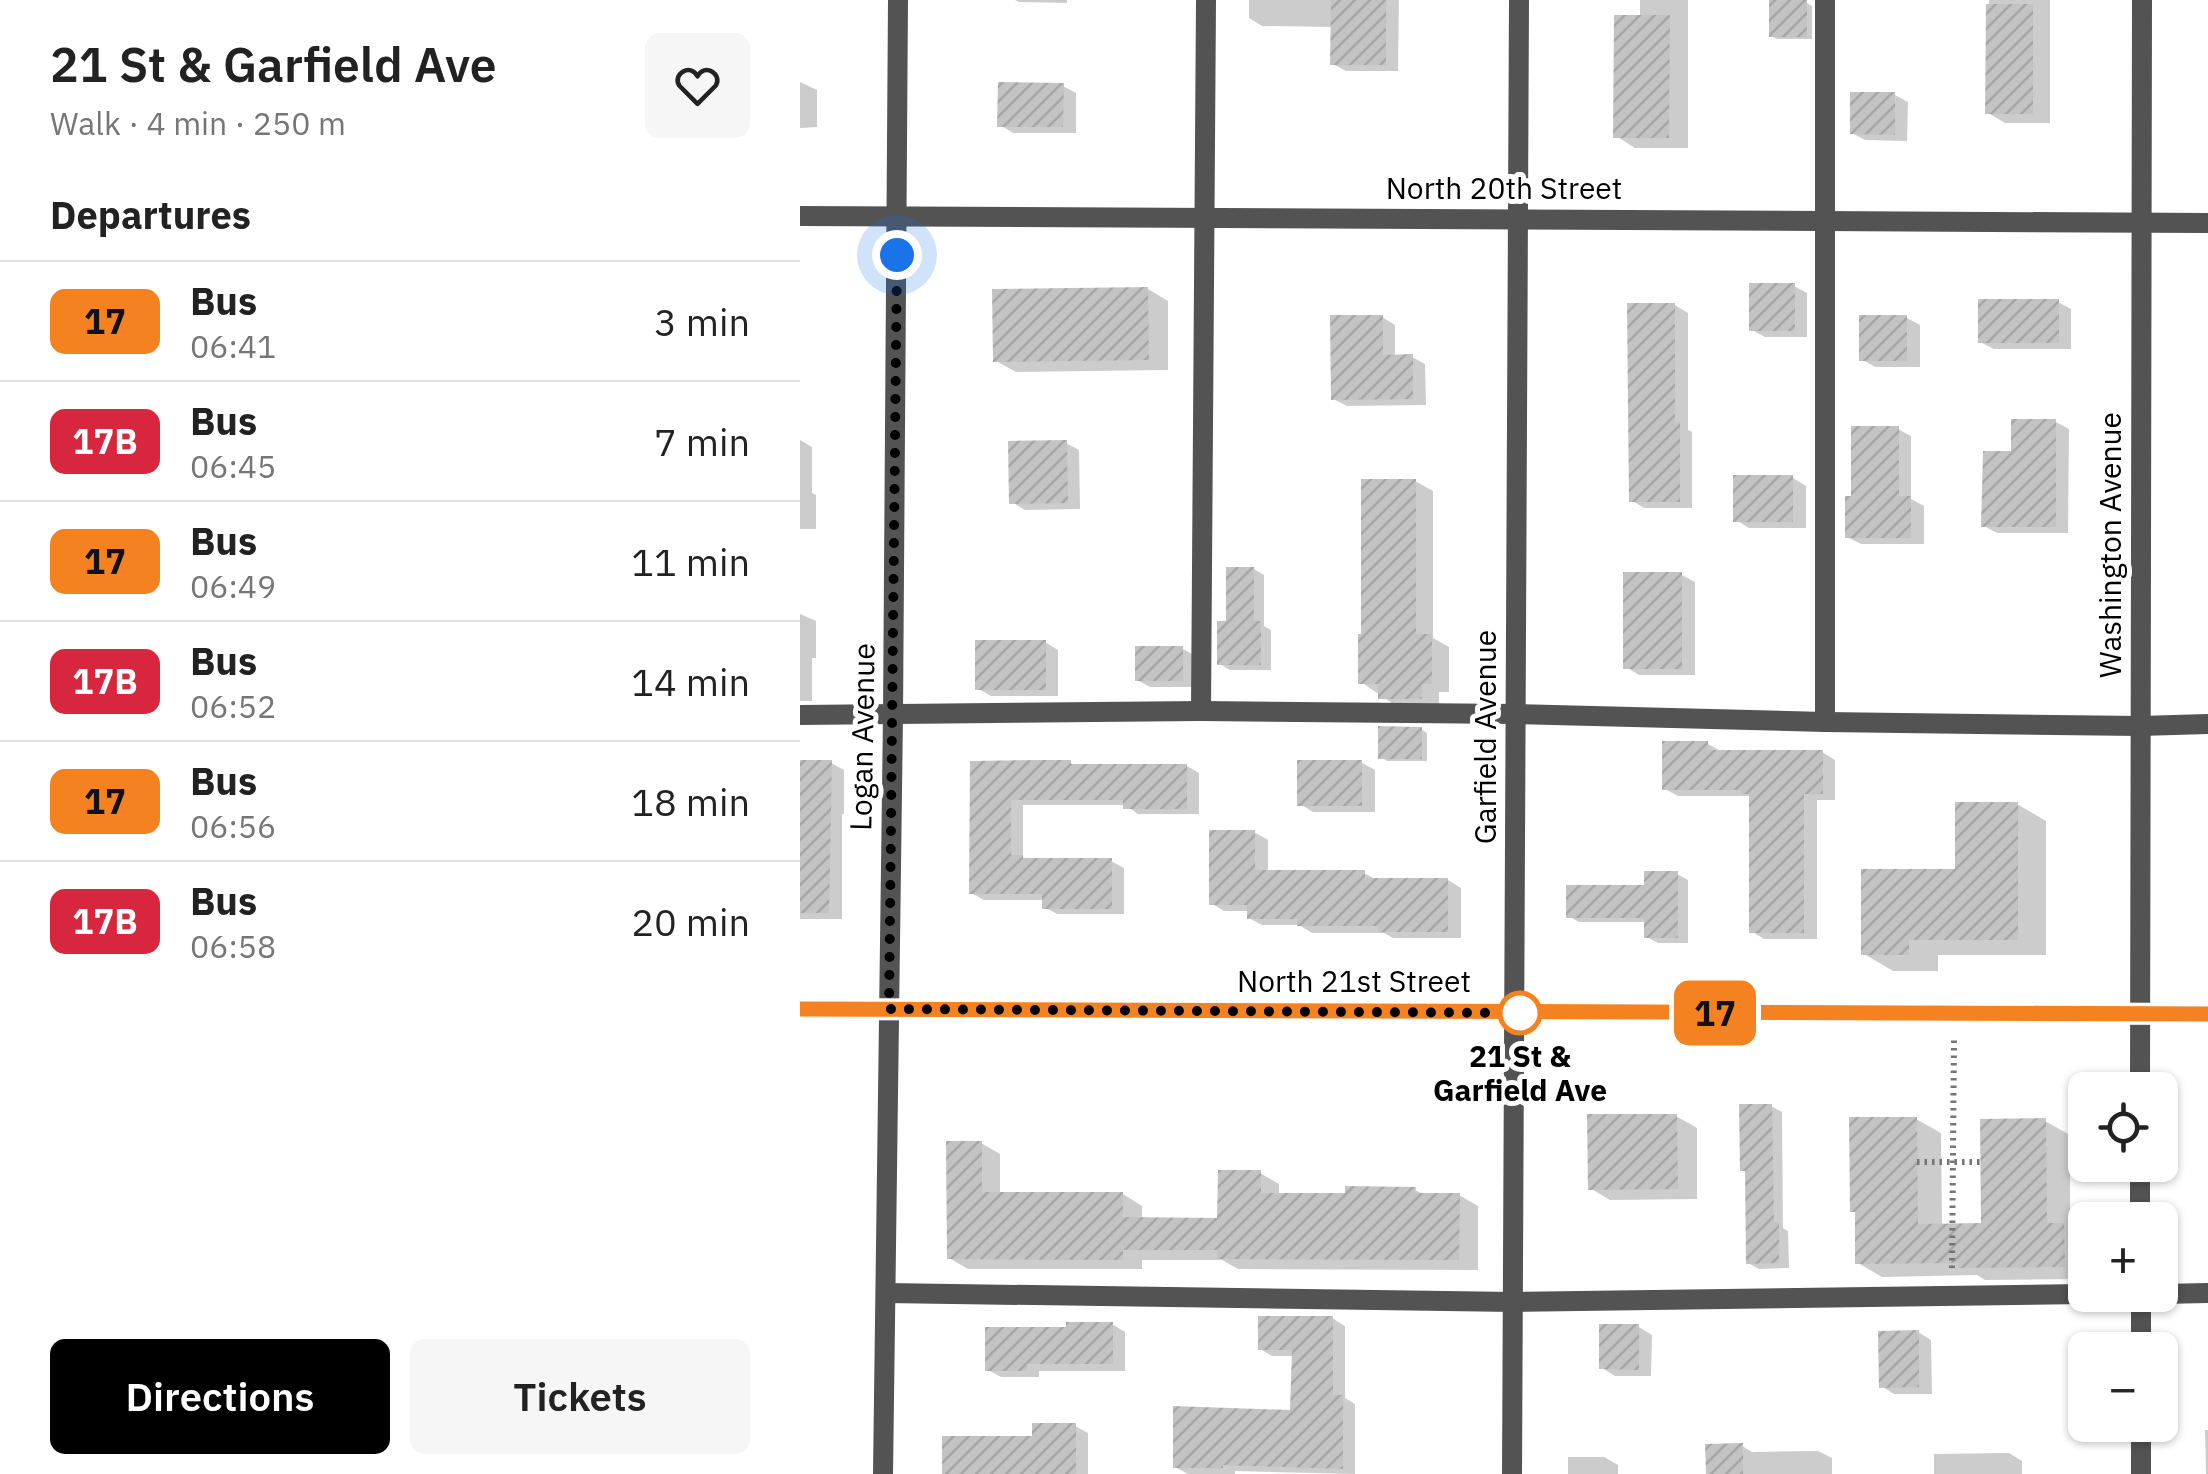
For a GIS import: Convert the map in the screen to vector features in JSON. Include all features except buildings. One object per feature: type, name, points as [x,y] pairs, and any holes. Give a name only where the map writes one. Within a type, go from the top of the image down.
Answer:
[{"type":"street","name":"Logan Avenue","points":[[883,1474],[898,0]]},
{"type":"street","points":[[1201,711],[1206,0]]},
{"type":"street","name":"Garfield Avenue","points":[[1512,1474],[1519,0]]},
{"type":"street","points":[[1824,722],[1825,0]]},
{"type":"street","name":"Washington Avenue","points":[[2140,1072],[2142,0]]},
{"type":"street","name":"North 20th Street","points":[[800,216],[2208,223]]},
{"type":"street","points":[[800,715],[1201,711],[2208,724]]},
{"type":"street","name":"North 21st Street","points":[[800,1009],[2208,1014]]},
{"type":"street","points":[[886,1293],[1515,1302],[2068,1294]]},
{"type":"street","points":[[2178,1294],[2208,1293]]},
{"type":"street","points":[[2141,1442],[2141,1474]]},
{"type":"path","points":[[1952,1296],[1954,1014]]},
{"type":"path","points":[[1918,1162],[1980,1162]]},
{"type":"bus line","name":"17","points":[[800,1009],[2208,1014]]},
{"type":"place","name":"21 St & Garfield Ave","points":[[1520,1013]]},
{"type":"route","points":[[897,255],[889,1009],[1520,1013]]}]
